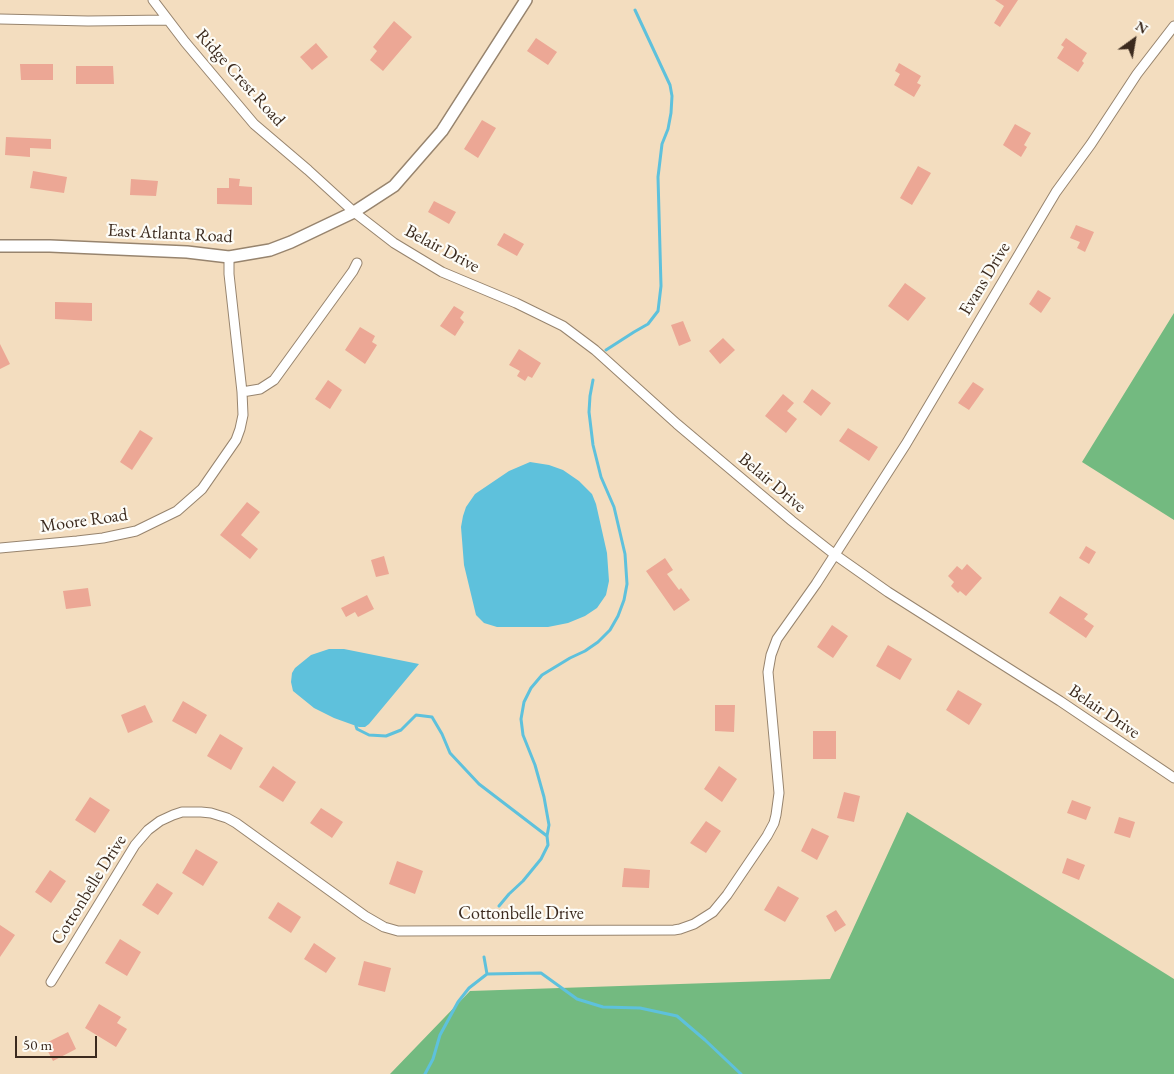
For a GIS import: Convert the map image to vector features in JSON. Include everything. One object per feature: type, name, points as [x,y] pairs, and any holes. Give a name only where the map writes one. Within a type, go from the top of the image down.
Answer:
[{"type":"street","name":"Ridge Crest Road","points":[[152,0],[254,124],[354,212]]},
{"type":"street","name":"East Atlanta Road","points":[[0,246],[50,246],[187,252],[230,257],[270,250],[291,242],[354,212],[394,186],[442,131],[526,0]]},
{"type":"street","points":[[0,19],[168,20]]},
{"type":"street","name":"Evans Drive","points":[[834,554],[906,444],[1056,192],[1091,144],[1137,74],[1174,26]]},
{"type":"street","name":"Belair Drive","points":[[354,212],[394,243],[442,272],[516,303],[563,326],[595,350],[677,424],[834,554],[888,592],[1060,701],[1174,778]]},
{"type":"street","name":"Moore Road","points":[[0,548],[77,541],[136,531],[178,511],[202,489],[236,440],[243,415],[229,274],[230,257]]},
{"type":"street","points":[[242,392],[266,386],[274,380],[356,264]]},
{"type":"street","name":"Cottonbelle Drive","points":[[51,982],[135,845],[148,830],[160,821],[182,812],[211,813],[227,818],[365,916],[384,927],[398,931],[674,930],[688,927],[700,921],[713,912],[727,896],[767,836],[774,822],[779,799],[768,676],[771,655],[777,639],[816,584],[834,554]]},
{"type":"green space","points":[[1174,313],[1174,520],[1082,462]]},
{"type":"green space","points":[[907,812],[1174,979],[1174,1074],[390,1074],[470,991],[830,979]]},
{"type":"water","points":[[530,462],[549,465],[563,470],[579,481],[592,494],[607,553],[609,581],[606,595],[597,608],[585,616],[568,623],[548,627],[497,627],[484,623],[476,615],[464,565],[461,527],[463,516],[466,507],[475,494],[509,471]]},
{"type":"water","points":[[329,649],[344,649],[419,664],[369,724],[365,727],[359,727],[314,708],[293,691],[291,682],[292,673],[295,668],[311,655]]},
{"type":"building","points":[[995,0],[1018,0],[1000,27],[994,23],[1004,6]]},
{"type":"building","points":[[394,21],[412,37],[383,71],[370,60],[377,51],[373,47]]},
{"type":"building","points":[[536,38],[557,52],[548,65],[527,51]]},
{"type":"building","points":[[1066,38],[1087,53],[1082,61],[1084,63],[1078,72],[1057,58],[1064,47],[1061,45]]},
{"type":"building","points":[[316,43],[328,57],[312,70],[300,57]]},
{"type":"building","points":[[899,63],[921,76],[917,83],[921,85],[914,97],[894,85],[900,74],[895,71]]},
{"type":"building","points":[[20,64],[53,64],[53,80],[21,80]]},
{"type":"building","points":[[76,66],[113,66],[114,84],[76,84]]},
{"type":"building","points":[[482,120],[496,128],[478,158],[464,149]]},
{"type":"building","points":[[1015,124],[1031,133],[1024,145],[1027,147],[1021,157],[1003,145]]},
{"type":"building","points":[[6,137],[51,139],[51,149],[30,148],[30,157],[5,155]]},
{"type":"building","points":[[918,166],[931,173],[912,205],[900,198]]},
{"type":"building","points":[[33,171],[67,177],[64,193],[30,188]]},
{"type":"building","points":[[229,178],[240,179],[239,186],[252,187],[252,205],[217,204],[217,188],[229,188]]},
{"type":"building","points":[[131,179],[158,181],[156,196],[130,195]]},
{"type":"building","points":[[434,201],[456,212],[449,224],[428,212]]},
{"type":"building","points":[[1076,225],[1094,232],[1085,252],[1077,248],[1080,242],[1070,238]]},
{"type":"building","points":[[504,233],[524,244],[517,256],[497,245]]},
{"type":"building","points":[[905,283],[926,298],[908,321],[888,306]]},
{"type":"building","points":[[1038,290],[1051,298],[1041,313],[1029,304]]},
{"type":"building","points":[[55,302],[92,303],[92,321],[55,319]]},
{"type":"building","points":[[454,306],[464,312],[460,318],[464,322],[455,336],[440,326]]},
{"type":"building","points":[[683,321],[691,341],[679,346],[671,325]]},
{"type":"building","points":[[360,327],[375,336],[372,342],[377,345],[365,364],[345,350]]},
{"type":"building","points":[[723,338],[735,350],[720,364],[709,351]]},
{"type":"building","points":[[0,344],[10,364],[0,369]]},
{"type":"building","points":[[519,349],[541,363],[532,378],[528,376],[525,381],[517,376],[520,371],[509,365]]},
{"type":"building","points":[[328,380],[342,390],[330,409],[315,399]]},
{"type":"building","points":[[973,382],[984,389],[969,410],[958,403]]},
{"type":"building","points":[[812,389],[831,403],[821,416],[803,402]]},
{"type":"building","points":[[783,394],[794,403],[787,411],[797,419],[786,433],[765,416]]},
{"type":"building","points":[[848,428],[878,447],[869,461],[839,441]]},
{"type":"building","points":[[140,430],[153,438],[132,470],[120,462]]},
{"type":"building","points":[[247,502],[260,512],[241,535],[258,549],[250,559],[220,535]]},
{"type":"building","points":[[1086,546],[1096,552],[1089,564],[1079,558]]},
{"type":"building","points":[[384,556],[389,574],[376,577],[371,560]]},
{"type":"building","points":[[665,558],[673,570],[667,574],[679,590],[681,588],[690,600],[674,611],[646,571]]},
{"type":"building","points":[[967,564],[982,578],[966,596],[960,591],[958,593],[951,586],[954,582],[948,576],[957,566],[962,570]]},
{"type":"building","points":[[88,588],[91,606],[66,609],[63,591]]},
{"type":"building","points":[[367,595],[374,609],[358,617],[355,612],[346,617],[341,608]]},
{"type":"building","points":[[1060,596],[1088,614],[1084,619],[1094,626],[1086,638],[1049,613]]},
{"type":"building","points":[[832,625],[848,636],[833,658],[817,647]]},
{"type":"building","points":[[888,645],[912,659],[900,680],[876,666]]},
{"type":"building","points":[[958,690],[982,704],[969,725],[946,710]]},
{"type":"building","points":[[183,701],[207,715],[196,734],[172,721]]},
{"type":"building","points":[[145,705],[153,722],[128,733],[121,715]]},
{"type":"building","points":[[715,705],[735,705],[734,732],[715,731]]},
{"type":"building","points":[[813,731],[836,731],[836,759],[813,759]]},
{"type":"building","points":[[220,734],[243,748],[231,770],[207,756]]},
{"type":"building","points":[[273,766],[296,782],[283,802],[259,787]]},
{"type":"building","points":[[719,766],[737,779],[722,802],[704,789]]},
{"type":"building","points":[[844,792],[860,796],[854,822],[837,818]]},
{"type":"building","points":[[90,797],[110,810],[95,833],[75,820]]},
{"type":"building","points":[[1072,800],[1091,807],[1086,820],[1067,813]]},
{"type":"building","points":[[321,808],[343,822],[332,838],[310,823]]},
{"type":"building","points":[[1119,817],[1135,822],[1130,838],[1114,833]]},
{"type":"building","points":[[706,821],[721,831],[706,853],[690,843]]},
{"type":"building","points":[[812,828],[829,836],[817,860],[801,851]]},
{"type":"building","points":[[196,849],[218,862],[203,886],[182,873]]},
{"type":"building","points":[[1067,858],[1085,865],[1079,880],[1062,873]]},
{"type":"building","points":[[397,861],[423,871],[415,894],[389,884]]},
{"type":"building","points":[[624,868],[650,870],[649,888],[622,887]]},
{"type":"building","points":[[50,870],[66,881],[51,903],[35,892]]},
{"type":"building","points":[[157,883],[173,893],[158,915],[142,905]]},
{"type":"building","points":[[778,886],[799,898],[785,922],[764,910]]},
{"type":"building","points":[[278,902],[301,917],[291,933],[268,918]]},
{"type":"building","points":[[836,910],[846,925],[835,932],[826,916]]},
{"type":"building","points":[[0,925],[15,935],[0,957]]},
{"type":"building","points":[[120,939],[141,952],[127,976],[105,963]]},
{"type":"building","points":[[314,943],[336,958],[326,973],[304,959]]},
{"type":"building","points":[[364,961],[391,968],[385,992],[358,985]]},
{"type":"building","points":[[99,1004],[121,1017],[117,1023],[127,1029],[116,1047],[85,1028]]},
{"type":"building","points":[[68,1032],[76,1049],[53,1061],[44,1044]]},
{"type":"waterway","points":[[606,350],[648,324],[658,311],[661,286],[658,177],[662,144],[668,129],[671,113],[672,96],[670,85],[635,10]]},
{"type":"waterway","points":[[499,906],[541,859],[548,845],[549,825],[544,797],[535,765],[523,735],[521,719],[524,702],[531,688],[542,675],[585,651],[610,630],[624,600],[627,584],[625,554],[614,507],[601,477],[593,445],[589,412],[593,380]]},
{"type":"waterway","points":[[356,726],[357,729],[369,735],[386,736],[401,730],[416,715],[432,717],[450,753],[479,784],[547,836]]},
{"type":"waterway","points":[[484,957],[487,974]]},
{"type":"waterway","points":[[425,1074],[433,1059],[440,1035],[458,1002],[469,988],[487,974],[541,973],[577,999],[603,1007],[640,1008],[677,1016],[741,1074]]}]
